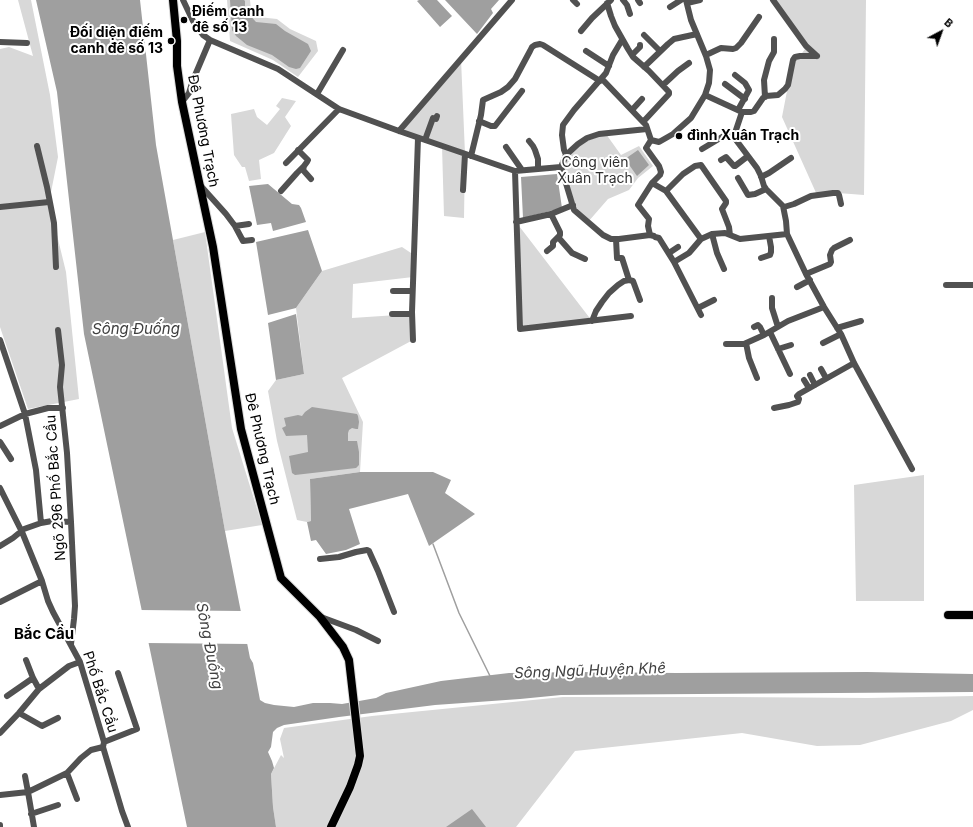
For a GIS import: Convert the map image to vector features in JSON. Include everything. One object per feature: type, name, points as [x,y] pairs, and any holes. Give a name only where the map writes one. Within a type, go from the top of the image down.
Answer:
[{"type":"main road","name":"Đê Phương Trạch","points":[[173,0],[177,41],[177,66],[182,102],[213,248],[241,429],[281,578],[320,617],[343,647],[349,660],[360,756],[350,788],[331,827]]},
{"type":"main road","points":[[948,615],[973,615]]},
{"type":"street","points":[[183,0],[193,21],[203,35],[210,40],[278,69],[339,109],[514,171],[561,167]]},
{"type":"street","points":[[399,131],[512,0]]},
{"type":"street","points":[[623,0],[627,5],[630,14]]},
{"type":"street","points":[[671,4],[700,0]]},
{"type":"street","points":[[705,95],[740,111],[752,112],[763,98],[778,94],[785,89],[788,85],[793,60],[795,57],[816,56],[806,46],[773,0]]},
{"type":"street","points":[[651,140],[659,142],[673,134],[691,118],[705,95],[709,83],[710,70],[706,55],[691,20],[685,1]]},
{"type":"street","points":[[581,31],[609,2]]},
{"type":"street","points":[[609,2],[611,16],[622,40],[632,55],[668,91],[669,94],[643,122]]},
{"type":"street","points":[[706,55],[721,48],[736,48],[759,17]]},
{"type":"street","points":[[644,67],[660,51],[677,38],[697,34]]},
{"type":"street","points":[[644,35],[660,51]]},
{"type":"street","points":[[765,97],[764,80],[769,61],[774,52],[774,39]]},
{"type":"street","points":[[182,102],[189,93],[210,40]]},
{"type":"street","points":[[566,155],[562,140],[563,124],[601,80],[608,70],[613,55],[622,40]]},
{"type":"street","points":[[0,42],[27,43]]},
{"type":"street","points":[[463,190],[468,155],[479,121],[482,100],[501,92],[508,87],[515,79],[532,47],[535,45],[543,45],[601,80],[643,122],[651,140]]},
{"type":"street","points":[[632,55],[640,47],[640,45]]},
{"type":"street","points":[[800,56],[806,46]]},
{"type":"street","points":[[317,94],[343,50]]},
{"type":"street","points":[[586,51],[609,66]]},
{"type":"street","points":[[663,86],[689,63]]},
{"type":"street","points":[[736,75],[745,83],[749,90],[740,111],[735,133],[736,140],[757,168],[766,189],[784,207],[786,234],[806,274],[839,331],[854,363],[912,469]]},
{"type":"street","points":[[725,84],[745,99]]},
{"type":"street","points":[[479,121],[495,126],[522,91]]},
{"type":"street","points":[[632,110],[642,99]]},
{"type":"street","points":[[286,163],[339,109]]},
{"type":"street","points":[[425,140],[433,118],[436,119],[437,116]]},
{"type":"street","points":[[647,129],[599,134],[587,138],[566,155],[561,167],[574,210],[607,238],[616,239],[650,235],[660,238],[701,315]]},
{"type":"street","points":[[702,150],[726,134],[735,133]]},
{"type":"street","points":[[413,340],[412,291],[418,138]]},
{"type":"street","points":[[528,140],[535,150],[538,159],[538,169]]},
{"type":"street","points":[[650,235],[648,226],[649,219],[638,205],[661,172],[659,166],[646,148],[651,140]]},
{"type":"street","points":[[37,146],[54,223],[56,267]]},
{"type":"street","points":[[506,148],[522,170]]},
{"type":"street","points":[[281,191],[308,162],[308,160],[298,150]]},
{"type":"street","points":[[721,160],[726,157],[735,166],[748,156]]},
{"type":"street","points":[[761,177],[791,158]]},
{"type":"street","points":[[666,191],[683,174],[694,166],[701,165],[726,201],[722,209],[729,227],[730,235]]},
{"type":"street","points":[[304,166],[303,170],[311,179]]},
{"type":"street","points":[[514,171],[520,329],[631,316]]},
{"type":"street","points":[[738,178],[748,195],[755,194],[766,189]]},
{"type":"street","points":[[652,183],[666,191],[701,239]]},
{"type":"street","points":[[200,185],[235,226],[244,241],[252,240]]},
{"type":"street","points":[[784,207],[811,196],[833,193],[838,193],[841,204]]},
{"type":"street","points":[[0,207],[49,202]]},
{"type":"street","points":[[516,222],[551,214],[573,205]]},
{"type":"street","points":[[547,251],[553,246],[552,242],[560,235],[551,214]]},
{"type":"street","points":[[235,226],[249,224]]},
{"type":"street","points":[[674,262],[689,253],[701,239],[712,234],[726,233],[740,239],[786,234]]},
{"type":"street","points":[[712,234],[717,253],[724,269]]},
{"type":"street","points":[[761,258],[770,255],[771,247],[769,236]]},
{"type":"street","points":[[558,237],[572,253],[585,259]]},
{"type":"street","points":[[616,239],[617,258],[622,258],[629,280],[633,281],[640,300]]},
{"type":"street","points":[[806,274],[830,264],[832,250],[850,240]]},
{"type":"street","points":[[668,253],[678,247]]},
{"type":"street","points":[[592,320],[596,311],[609,293],[624,281],[629,280]]},
{"type":"street","points":[[797,287],[810,280]]},
{"type":"street","points":[[946,285],[973,285]]},
{"type":"street","points":[[393,291],[412,291]]},
{"type":"street","points":[[772,298],[772,308],[778,327]]},
{"type":"street","points":[[698,308],[714,300]]},
{"type":"street","points":[[726,344],[746,343],[767,334],[788,321],[824,307]]},
{"type":"street","points":[[392,314],[412,314]]},
{"type":"street","points":[[823,343],[839,331],[861,321]]},
{"type":"street","points":[[754,327],[758,325],[767,334],[778,349],[790,374]]},
{"type":"street","name":"Ngõ 296 Phố Bắc Cầu","points":[[58,330],[62,365],[60,381],[67,453],[75,606],[71,644]]},
{"type":"street","points":[[0,340],[25,414],[36,470],[41,523]]},
{"type":"street","points":[[746,343],[758,378]]},
{"type":"street","points":[[778,349],[791,346]]},
{"type":"street","points":[[774,408],[798,402],[798,395],[854,363]]},
{"type":"street","points":[[821,369],[826,378]]},
{"type":"street","points":[[810,375],[815,384]]},
{"type":"street","points":[[804,380],[809,388]]},
{"type":"street","points":[[0,426],[25,414],[48,408],[62,408]]},
{"type":"street","points":[[0,442],[11,460]]},
{"type":"street","name":"Phố Bắc Cầu","points":[[0,795],[28,792],[67,773],[91,750],[104,744],[94,705],[80,662],[52,612],[42,581],[22,532],[1,492]]},
{"type":"street","points":[[0,546],[22,532],[24,529],[41,523],[52,521],[71,522]]},
{"type":"street","points":[[320,559],[339,557],[367,550],[378,571],[394,612]]},
{"type":"street","points":[[0,602],[42,581]]},
{"type":"street","points":[[320,617],[356,630],[378,641]]},
{"type":"street","points":[[26,660],[39,689]]},
{"type":"street","points":[[0,733],[39,689],[69,666],[80,662]]},
{"type":"street","points":[[118,673],[138,730],[104,744],[122,811],[128,827]]},
{"type":"street","points":[[7,696],[33,678]]},
{"type":"street","points":[[19,713],[42,726],[58,718]]},
{"type":"street","points":[[67,773],[77,799]]},
{"type":"street","points":[[25,776],[34,827]]},
{"type":"street","points":[[31,814],[58,805]]},
{"type":"green space","points":[[18,0],[31,0],[50,95],[58,157],[49,202],[66,272],[79,399],[28,409],[0,327],[0,49],[9,47],[33,56]]},
{"type":"green space","points":[[227,0],[250,0],[251,9],[258,17],[277,19],[290,29],[316,41],[318,51],[298,77],[273,60],[230,41]]},
{"type":"green space","points":[[773,0],[866,0],[864,195],[838,193],[817,195],[782,117],[793,60],[800,56],[807,46]]},
{"type":"green space","points":[[461,59],[465,154],[464,218],[444,216],[442,146],[399,131]]},
{"type":"green space","points":[[282,98],[296,101],[285,117],[291,126],[274,153],[259,160],[261,179],[249,181],[245,167],[242,167],[234,155],[231,114],[254,109],[257,117],[267,125],[280,109],[276,106]]},
{"type":"green space","name":"Công viên Xuân Trạch","points":[[606,134],[621,155],[639,146],[653,166],[638,178],[629,190],[608,199],[588,222],[574,210],[561,167],[566,155],[578,144]]},
{"type":"green space","points":[[516,222],[592,321],[520,329]]},
{"type":"green space","points":[[205,232],[232,428],[262,525],[225,531],[173,240]]},
{"type":"green space","points":[[402,247],[414,255],[413,277],[353,284],[352,318],[412,314],[413,340],[342,378],[363,422],[360,472],[310,479],[311,521],[307,522],[297,520],[277,441],[268,391],[276,380],[304,374],[296,308],[322,271]]},
{"type":"green space","points":[[924,475],[924,601],[856,601],[854,485]]},
{"type":"green space","points":[[973,696],[973,710],[951,721],[860,745],[817,746],[742,733],[575,751],[516,827],[276,827],[271,774],[281,755],[284,758],[280,739],[284,728],[372,716],[563,697],[868,698]]},
{"type":"water","name":"Sông Đuống","points":[[36,0],[140,0],[156,145],[225,531],[250,658],[253,663],[260,700],[274,705],[294,707],[313,703],[342,704],[376,698],[386,693],[441,681],[509,673],[577,672],[867,672],[973,674],[973,692],[561,695],[435,705],[284,725],[277,728],[273,732],[271,747],[268,752],[274,768],[271,774],[276,827],[187,827],[84,334],[57,92]]},
{"type":"water","points":[[230,0],[244,0],[245,10],[256,22],[276,24],[308,44],[311,51],[300,68],[296,69],[289,67],[272,55],[247,45],[236,36],[232,30]]},
{"type":"water","points":[[437,0],[452,16],[440,27],[417,1]]},
{"type":"water","points":[[445,0],[499,0],[491,9],[493,13],[477,34]]},
{"type":"water","points":[[638,150],[649,165],[637,176],[625,159]]},
{"type":"water","points":[[557,174],[562,208],[523,218],[521,177]]},
{"type":"water","points":[[268,184],[292,204],[299,205],[306,222],[273,231],[271,223],[257,225],[249,186]]},
{"type":"water","points":[[308,230],[322,271],[296,308],[268,315],[256,242]]},
{"type":"water","points":[[296,314],[304,374],[276,380],[268,323]]},
{"type":"water","points":[[312,407],[357,414],[359,422],[358,429],[352,428],[348,433],[348,441],[357,441],[359,465],[356,468],[295,475],[292,473],[289,456],[308,452],[307,435],[286,436],[282,428],[286,426],[284,418],[298,415],[302,416]]},
{"type":"water","points":[[360,472],[433,472],[451,480],[445,493],[475,514],[429,546],[408,494],[349,509],[360,544],[346,550],[326,554],[316,540],[311,541],[307,522],[311,521],[310,479]]},
{"type":"water","points":[[472,809],[486,827],[446,827]]},
{"type":"pier","points":[[139,610],[243,611],[250,644],[146,643]]},
{"type":"waterway","points":[[433,544],[459,613],[490,676]]},
{"type":"place","name":"Điếm canh đê số 13","points":[[184,20]]},
{"type":"place","name":"Đối diện điếm canh đê số 13","points":[[171,41]]},
{"type":"place","name":"đình Xuân Trạch","points":[[679,136]]},
{"type":"district","name":"Bắc Cầu","points":[[44,634]]},
{"type":"water label","name":"Sông Ngũ Huyện Khê","points":[[590,671]]}]
